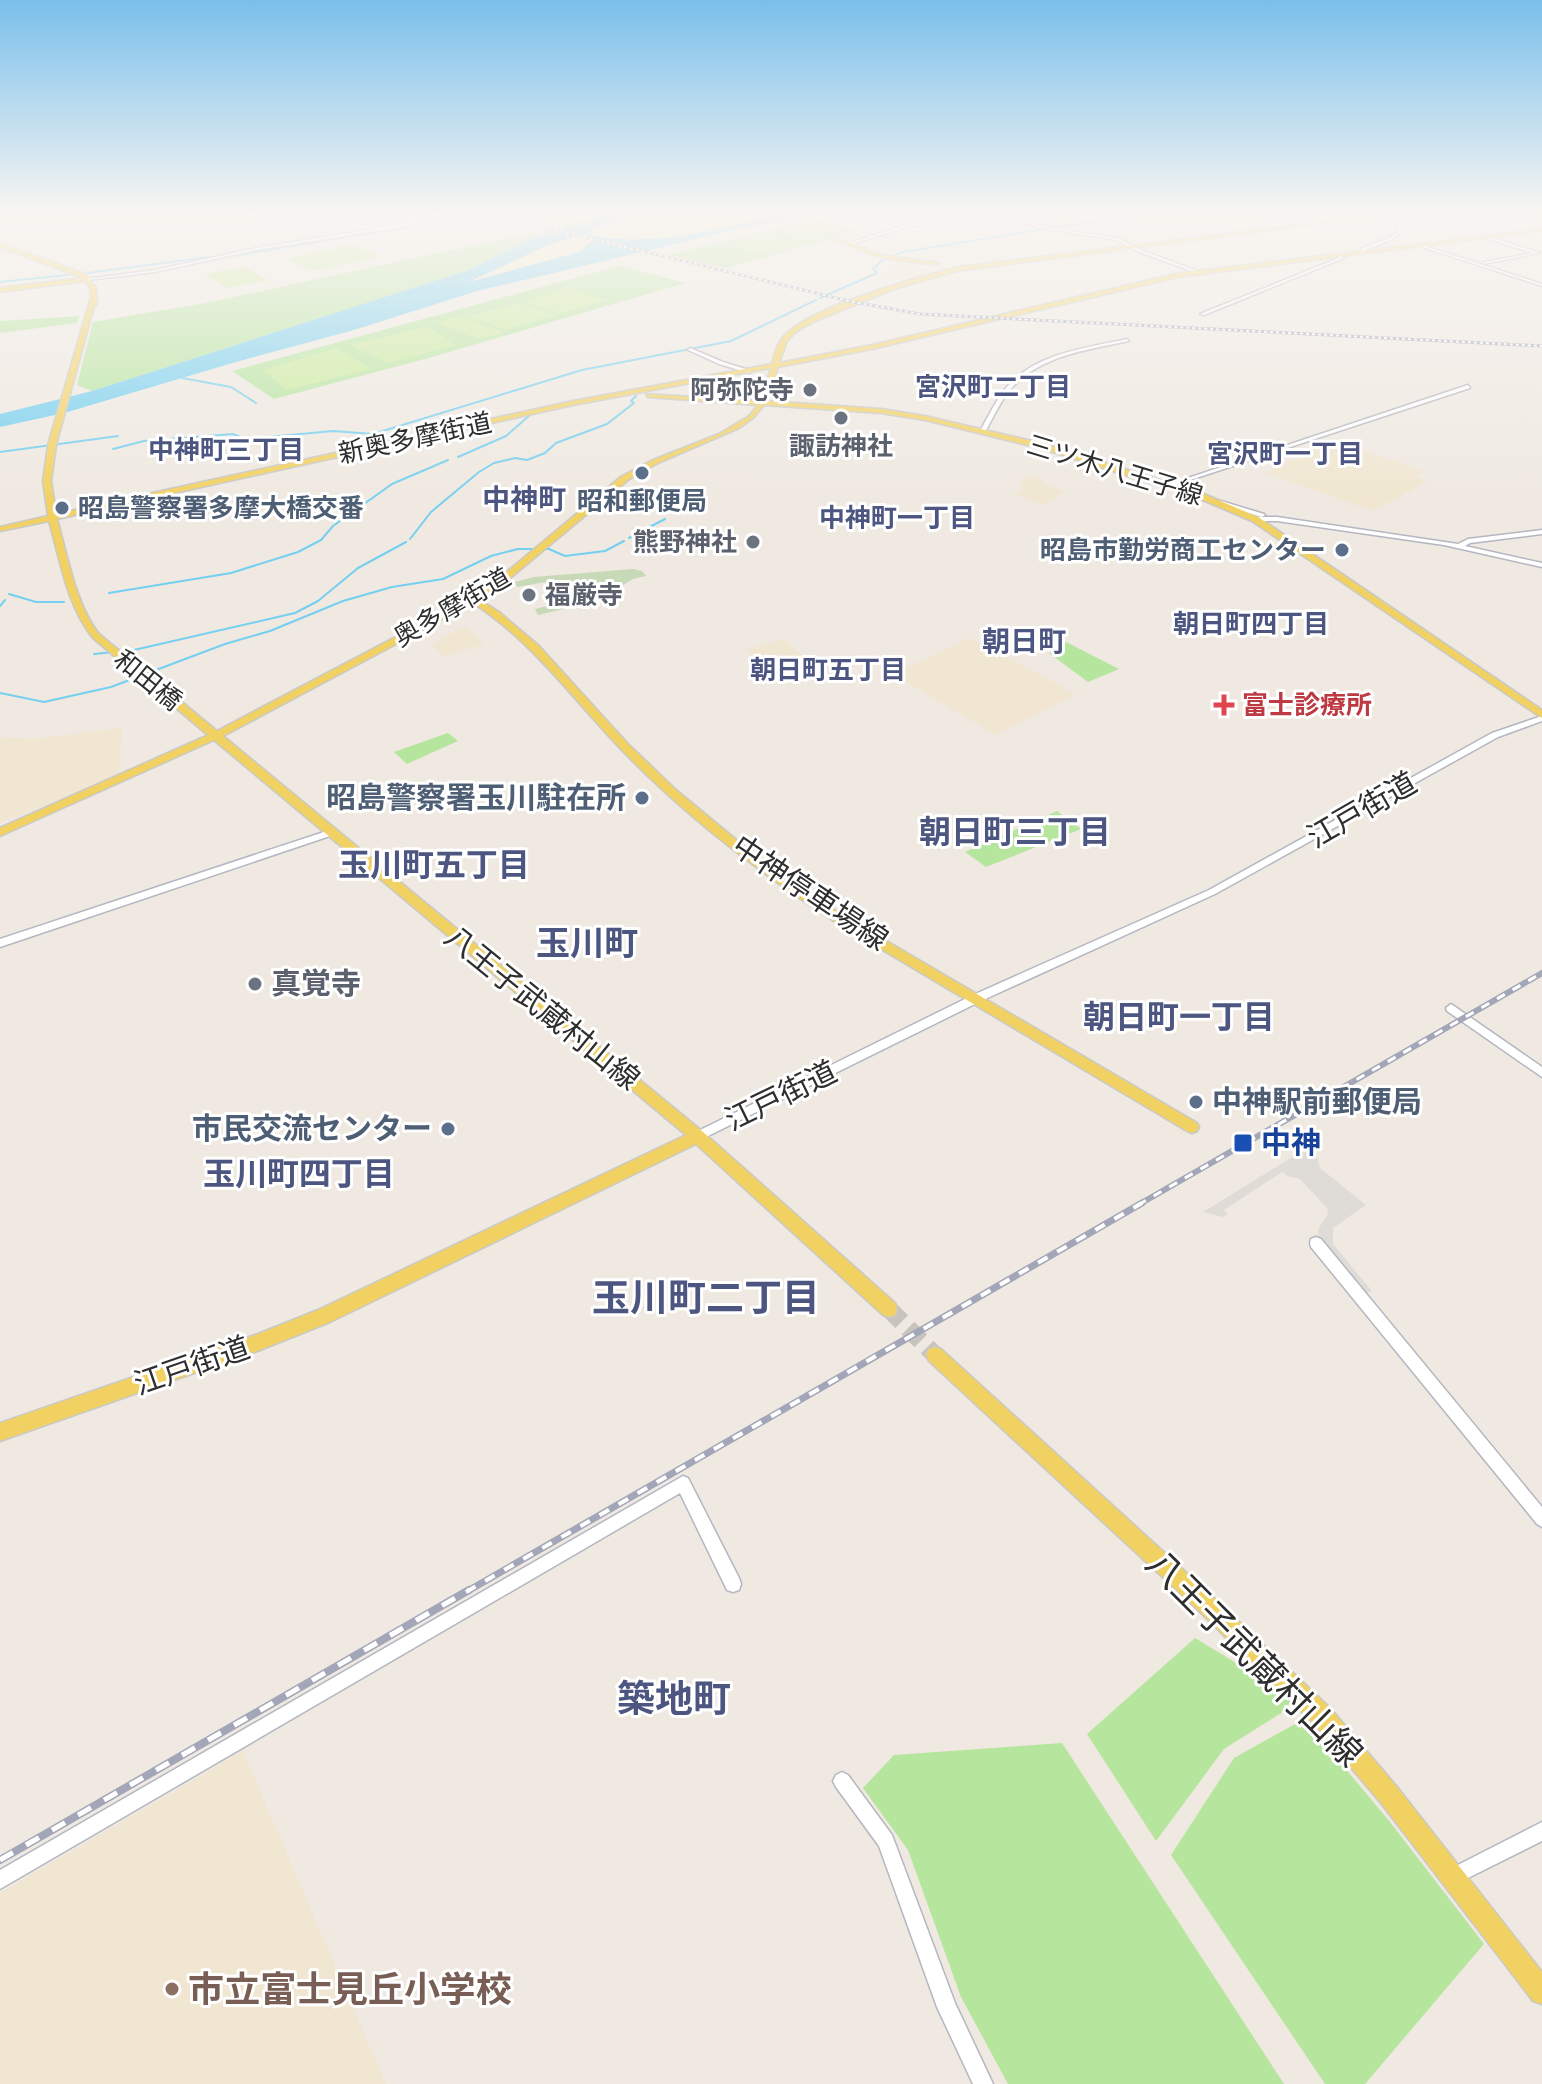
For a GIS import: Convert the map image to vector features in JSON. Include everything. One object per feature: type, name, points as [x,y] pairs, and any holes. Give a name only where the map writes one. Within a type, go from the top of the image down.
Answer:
[{"type":"main road","name":"和田橋","points":[[91,310],[49,474],[53,517],[88,626],[106,647],[189,714]]},
{"type":"main road","points":[[762,404],[786,336],[804,322],[836,310]]},
{"type":"main road","name":"新奥多摩街道","points":[[0,529],[627,393],[884,345],[1034,310]]},
{"type":"main road","name":"三ツ木八王子線","points":[[627,393],[893,412],[983,431],[1213,501],[1255,519],[1542,716]]},
{"type":"main road","name":"奥多摩街道","points":[[0,832],[216,735],[474,600],[496,587],[629,474],[728,431],[753,415],[762,404]]},
{"type":"main road","name":"中神停車場線","points":[[474,600],[504,620],[545,657],[641,764],[747,853],[838,918],[1192,1127]]},
{"type":"main road","name":"八王子武蔵村山線","points":[[189,714],[698,1136],[889,1309]]},
{"type":"main road","name":"江戸街道","points":[[0,1432],[177,1372],[324,1316],[698,1136]]},
{"type":"main road","name":"八王子武蔵村山線","points":[[935,1355],[1295,1689],[1389,1795],[1542,1992]]},
{"type":"street","points":[[1202,314],[1211,310]]},
{"type":"street","points":[[983,431],[1009,388],[1024,374],[1067,355],[1127,340]]},
{"type":"street","points":[[691,349],[721,363],[749,371]]},
{"type":"street","points":[[1167,486],[1468,387]]},
{"type":"street","points":[[1213,501],[1277,519],[1460,546],[1542,565]]},
{"type":"street","points":[[1255,519],[1277,519]]},
{"type":"street","points":[[1460,546],[1468,541],[1542,532]]},
{"type":"street","name":"江戸街道","points":[[698,1136],[977,998],[1212,892],[1495,735],[1542,716]]},
{"type":"street","points":[[0,943],[330,833]]},
{"type":"street","points":[[1451,1008],[1542,1073]]},
{"type":"street","points":[[1316,1243],[1542,1519]]},
{"type":"street","points":[[0,1880],[683,1483],[733,1584]]},
{"type":"street","points":[[842,1781],[886,1841],[947,2007],[983,2084]]},
{"type":"street","points":[[1452,1877],[1542,1831]]},
{"type":"shaded area","points":[[1333,441],[1424,471],[1415,477],[1427,482],[1373,511],[1265,473]]},
{"type":"shaded area","points":[[1029,476],[1066,491],[1043,505],[1014,494],[1023,489],[1019,482]]},
{"type":"shaded area","points":[[464,626],[484,644],[445,657],[431,645]]},
{"type":"shaded area","points":[[970,638],[1076,694],[995,735],[893,674]]},
{"type":"shaded area","points":[[785,639],[802,657],[759,664],[747,649]]},
{"type":"shaded area","points":[[122,728],[119,776],[0,823],[0,737],[33,739]]},
{"type":"shaded area","points":[[1297,1128],[1314,1148],[1320,1168],[1366,1205],[1333,1228],[1333,1244],[1372,1291],[1367,1293],[1319,1237],[1318,1229],[1328,1214],[1327,1208],[1300,1179],[1282,1172],[1224,1210],[1228,1214],[1223,1217],[1203,1212],[1307,1148],[1291,1132]]},
{"type":"shaded area","name":"市立富士見丘小学校","points":[[243,1751],[386,2084],[0,2084],[0,1893]]},
{"type":"green space","points":[[162,310],[344,310],[92,391],[77,385],[93,322]]},
{"type":"green space","points":[[456,310],[592,310],[274,399],[232,371]]},
{"type":"green space","points":[[492,310],[541,310],[556,315],[506,330],[468,317]]},
{"type":"green space","points":[[548,310],[572,310],[560,314]]},
{"type":"green space","points":[[80,316],[77,323],[0,333],[0,321]]},
{"type":"green space","points":[[459,316],[504,332],[480,339],[436,323]]},
{"type":"green space","points":[[427,327],[456,345],[389,363],[349,345]]},
{"type":"green space","points":[[336,348],[372,369],[286,390],[263,370]]},
{"type":"green space","points":[[633,569],[642,571],[646,576],[633,579],[597,601],[538,615],[535,609],[563,602],[558,580],[517,587],[515,582],[534,577]]},
{"type":"green space","points":[[1066,642],[1119,669],[1088,682],[1049,653]]},
{"type":"green space","points":[[448,733],[458,741],[407,764],[394,752]]},
{"type":"green space","points":[[1057,811],[1081,829],[986,867],[965,852]]},
{"type":"green space","points":[[1195,1638],[1284,1692],[1294,1705],[1224,1749],[1156,1841],[1087,1734]]},
{"type":"green space","points":[[1304,1719],[1390,1822],[1484,1944],[1365,2084],[1325,2084],[1171,1855],[1234,1758]]},
{"type":"green space","points":[[1062,1743],[1284,2084],[1008,2084],[961,1997],[908,1850],[863,1788],[894,1755]]},
{"type":"water","points":[[344,310],[416,310],[64,413],[0,427],[0,414],[92,391]]},
{"type":"waterway","points":[[113,449],[144,441],[233,434],[245,439],[333,431],[373,434],[582,370],[731,341],[795,310]]},
{"type":"waterway","points":[[182,378],[231,387],[256,403]]},
{"type":"waterway","points":[[410,539],[431,512],[479,472],[494,463],[515,458],[527,460],[545,453],[556,443],[607,424],[634,403],[631,401],[636,396]]},
{"type":"waterway","points":[[458,457],[506,436],[530,415]]},
{"type":"waterway","points":[[0,452],[118,436]]},
{"type":"waterway","points":[[109,593],[231,573],[298,552],[321,540],[333,526],[392,484],[448,460]]},
{"type":"waterway","points":[[638,533],[665,519]]},
{"type":"waterway","points":[[629,538],[633,536]]},
{"type":"waterway","points":[[0,693],[44,702],[111,687],[225,644],[270,631],[343,601],[392,587],[443,579],[491,556],[518,549],[549,549],[565,556],[605,551],[624,541]]},
{"type":"waterway","points":[[94,654],[134,650],[295,613],[318,601],[358,568],[406,542]]},
{"type":"waterway","points":[[9,594],[36,602],[64,602]]},
{"type":"waterway","points":[[0,606],[5,600]]},
{"type":"tunnel","points":[[889,1309],[935,1355]]},
{"type":"railway","points":[[899,310],[920,314],[1542,346]]},
{"type":"railway","points":[[1138,1205],[1542,973]]},
{"type":"railway","points":[[466,1592],[1142,1203]]},
{"type":"railway","points":[[0,1860],[469,1590]]},
{"type":"place","name":"阿弥陀寺","points":[[810,390]]},
{"type":"place","name":"諏訪神社","points":[[841,418]]},
{"type":"place","name":"昭和郵便局","points":[[642,473]]},
{"type":"place","name":"昭島警察署多摩大橋交番","points":[[62,508]]},
{"type":"place","name":"熊野神社","points":[[753,542]]},
{"type":"place","name":"昭島市勤労商工センター","points":[[1342,550]]},
{"type":"place","name":"福厳寺","points":[[529,595]]},
{"type":"place","name":"富士診療所","points":[[1224,705]]},
{"type":"place","name":"昭島警察署玉川駐在所","points":[[642,798]]},
{"type":"place","name":"真覚寺","points":[[255,984]]},
{"type":"place","name":"中神駅前郵便局","points":[[1196,1102]]},
{"type":"place","name":"市民交流センター","points":[[448,1129]]},
{"type":"place","name":"中神","points":[[1243,1143]]},
{"type":"place","name":"市立富士見丘小学校","points":[[172,1989]]},
{"type":"district","name":"宮沢町二丁目","points":[[993,387]]},
{"type":"district","name":"中神町三丁目","points":[[226,450]]},
{"type":"district","name":"宮沢町一丁目","points":[[1285,454]]},
{"type":"district","name":"中神町","points":[[524,499]]},
{"type":"district","name":"中神町一丁目","points":[[897,518]]},
{"type":"district","name":"朝日町四丁目","points":[[1251,624]]},
{"type":"district","name":"朝日町","points":[[1024,641]]},
{"type":"district","name":"朝日町五丁目","points":[[828,670]]},
{"type":"district","name":"朝日町三丁目","points":[[1015,832]]},
{"type":"district","name":"玉川町五丁目","points":[[434,865]]},
{"type":"district","name":"玉川町","points":[[587,943]]},
{"type":"district","name":"朝日町一丁目","points":[[1179,1017]]},
{"type":"district","name":"玉川町四丁目","points":[[299,1174]]},
{"type":"district","name":"玉川町二丁目","points":[[706,1298]]},
{"type":"district","name":"築地町","points":[[674,1699]]}]
